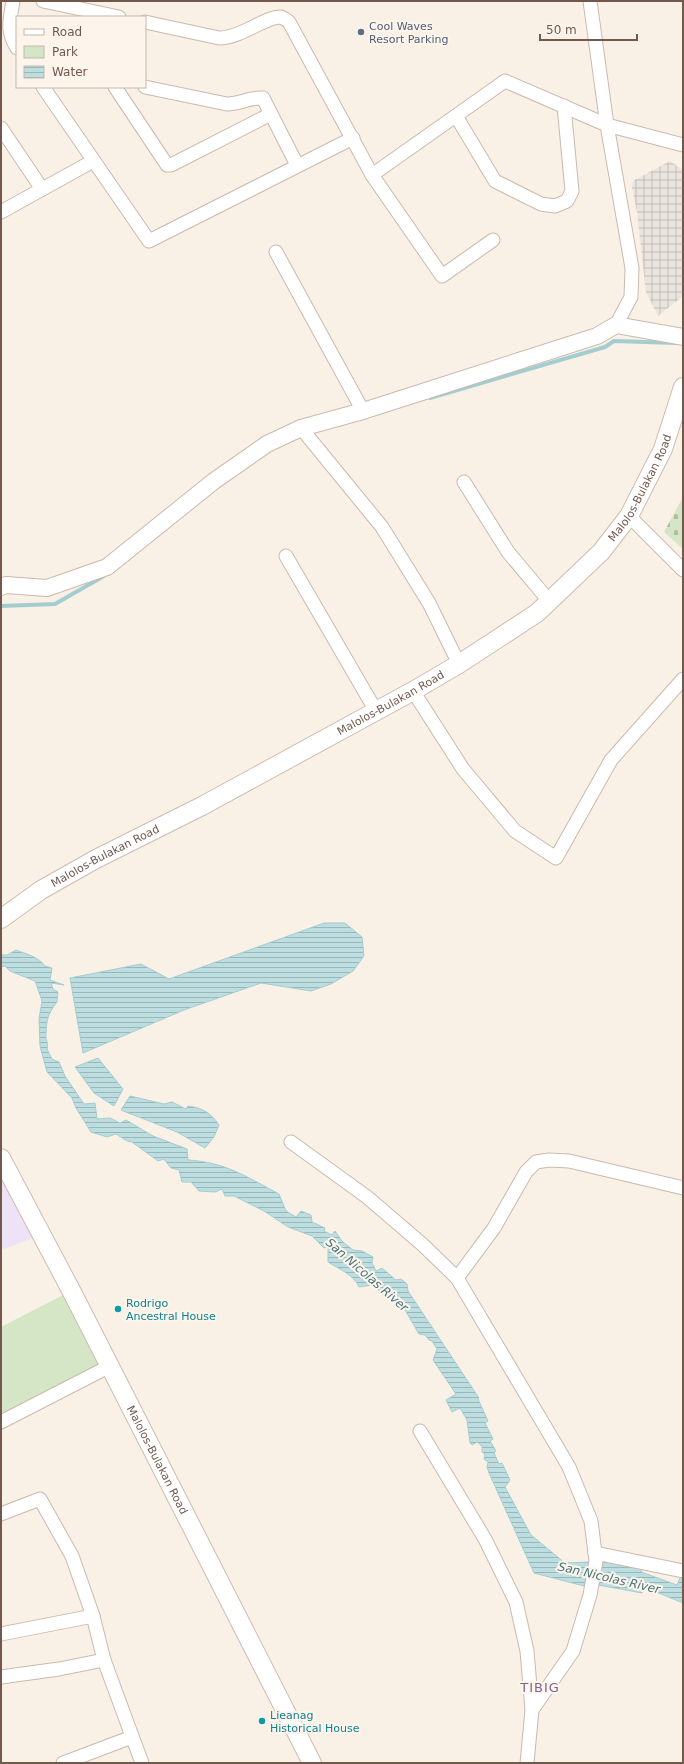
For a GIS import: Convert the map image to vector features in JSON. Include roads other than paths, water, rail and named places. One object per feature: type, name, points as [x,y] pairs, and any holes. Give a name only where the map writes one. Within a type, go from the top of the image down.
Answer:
[{"type":"main road","name":"Malolos-Bulakan Road","points":[[1,919],[41,890],[96,859],[202,806],[413,691],[460,664],[537,613],[600,552],[629,516],[663,449],[683,386]]},
{"type":"main road","name":"Malolos-Bulakan Road","points":[[1,1158],[110,1366],[312,1763]]},
{"type":"street","points":[[13,1],[9,25],[10,38],[16,47]]},
{"type":"street","points":[[43,1],[114,16]]},
{"type":"street","points":[[1,587],[47,588],[107,567],[214,481],[267,444],[301,428],[363,411],[597,336],[616,325],[632,297],[632,268],[607,125],[590,1]]},
{"type":"street","points":[[146,22],[219,38],[228,38],[273,19],[282,17],[289,22],[294,29],[372,175],[442,276],[493,240]]},
{"type":"street","points":[[372,175],[505,81],[607,125],[683,145]]},
{"type":"street","points":[[146,87],[227,104],[236,104],[256,97],[263,98],[297,165]]},
{"type":"street","points":[[44,88],[93,162],[150,242],[297,165],[353,138]]},
{"type":"street","points":[[116,88],[167,165],[171,165],[271,114]]},
{"type":"street","points":[[456,116],[495,180],[541,204],[555,206],[567,201],[572,191],[564,106]]},
{"type":"street","points":[[1,128],[42,189]]},
{"type":"street","points":[[1,212],[93,162]]},
{"type":"street","points":[[276,252],[363,411]]},
{"type":"street","points":[[616,325],[683,337]]},
{"type":"street","points":[[301,428],[382,527],[429,603],[460,664]]},
{"type":"street","points":[[464,482],[508,552],[550,602]]},
{"type":"street","points":[[629,516],[683,570]]},
{"type":"street","points":[[286,556],[376,710]]},
{"type":"street","points":[[413,691],[463,769],[515,832],[556,858],[611,760],[683,679]]},
{"type":"street","points":[[292,1142],[367,1197],[423,1245],[457,1278],[569,1467],[591,1521],[596,1557],[590,1595],[573,1651],[532,1710]]},
{"type":"street","points":[[457,1278],[494,1228],[526,1172],[536,1162],[549,1160],[569,1161],[683,1188]]},
{"type":"street","points":[[1,1422],[110,1366]]},
{"type":"street","points":[[420,1430],[485,1539],[516,1602],[527,1651],[532,1710],[527,1763]]},
{"type":"street","points":[[1,1514],[40,1499],[72,1556],[93,1616],[104,1660],[142,1763]]},
{"type":"street","points":[[596,1557],[683,1572]]},
{"type":"street","points":[[1,1634],[93,1616]]},
{"type":"street","points":[[1,1677],[59,1669],[104,1660]]},
{"type":"street","points":[[63,1763],[132,1737]]},
{"type":"water","points":[[324,923],[345,923],[362,937],[364,956],[353,971],[331,984],[311,991],[261,983],[184,1010],[83,1053],[70,978],[141,964],[169,979]]},
{"type":"water","name":"San Nicolas River","points":[[16,950],[36,958],[45,966],[52,968],[50,980],[64,985],[51,983],[53,989],[58,992],[57,1002],[47,1020],[47,1049],[52,1059],[59,1062],[65,1076],[84,1104],[95,1103],[97,1119],[110,1118],[120,1123],[126,1120],[153,1136],[187,1149],[188,1160],[201,1161],[225,1167],[279,1194],[286,1211],[296,1217],[301,1211],[311,1215],[312,1222],[325,1228],[324,1231],[332,1235],[335,1231],[342,1241],[353,1250],[362,1251],[373,1257],[372,1263],[376,1271],[382,1268],[396,1280],[401,1279],[407,1284],[408,1291],[479,1398],[478,1399],[488,1421],[485,1423],[493,1439],[490,1441],[496,1451],[494,1453],[499,1464],[502,1463],[510,1480],[505,1487],[531,1535],[565,1563],[589,1562],[584,1586],[534,1573],[489,1473],[487,1467],[488,1462],[484,1459],[485,1454],[482,1452],[482,1446],[477,1442],[472,1445],[470,1443],[467,1420],[460,1408],[452,1412],[446,1400],[456,1394],[433,1360],[437,1349],[432,1341],[425,1335],[419,1334],[405,1310],[392,1297],[388,1300],[373,1285],[359,1287],[354,1279],[328,1262],[328,1247],[324,1248],[312,1236],[288,1227],[264,1211],[234,1196],[225,1196],[222,1189],[215,1192],[199,1191],[191,1182],[182,1182],[179,1170],[171,1168],[164,1159],[158,1161],[132,1142],[127,1141],[116,1134],[107,1137],[91,1132],[76,1108],[72,1098],[47,1072],[40,1046],[39,1019],[42,1001],[35,981],[10,971],[5,966],[1,967],[1,955],[7,955]]},
{"type":"water","points":[[98,1058],[123,1089],[114,1106],[94,1093],[75,1067]]},
{"type":"water","points":[[130,1096],[164,1104],[172,1102],[186,1109],[188,1106],[198,1108],[210,1114],[219,1125],[214,1137],[205,1148],[177,1132],[121,1110]]},
{"type":"water","name":"San Nicolas River","points":[[603,1557],[643,1566],[641,1572],[677,1585],[680,1578],[683,1580],[683,1603],[644,1587],[642,1593],[598,1585]]},
{"type":"waterway","points":[[430,398],[605,347],[614,341],[676,343]]},
{"type":"waterway","points":[[1,606],[55,604],[104,576]]},
{"type":"place","name":"Cool Waves Resort Parking","points":[[361,32]]},
{"type":"place","name":"Rodrigo Ancestral House","points":[[118,1309]]},
{"type":"place","name":"Lieanag Historical House","points":[[262,1721]]},
{"type":"district","name":"TIBIG","points":[[540,1687]]}]
